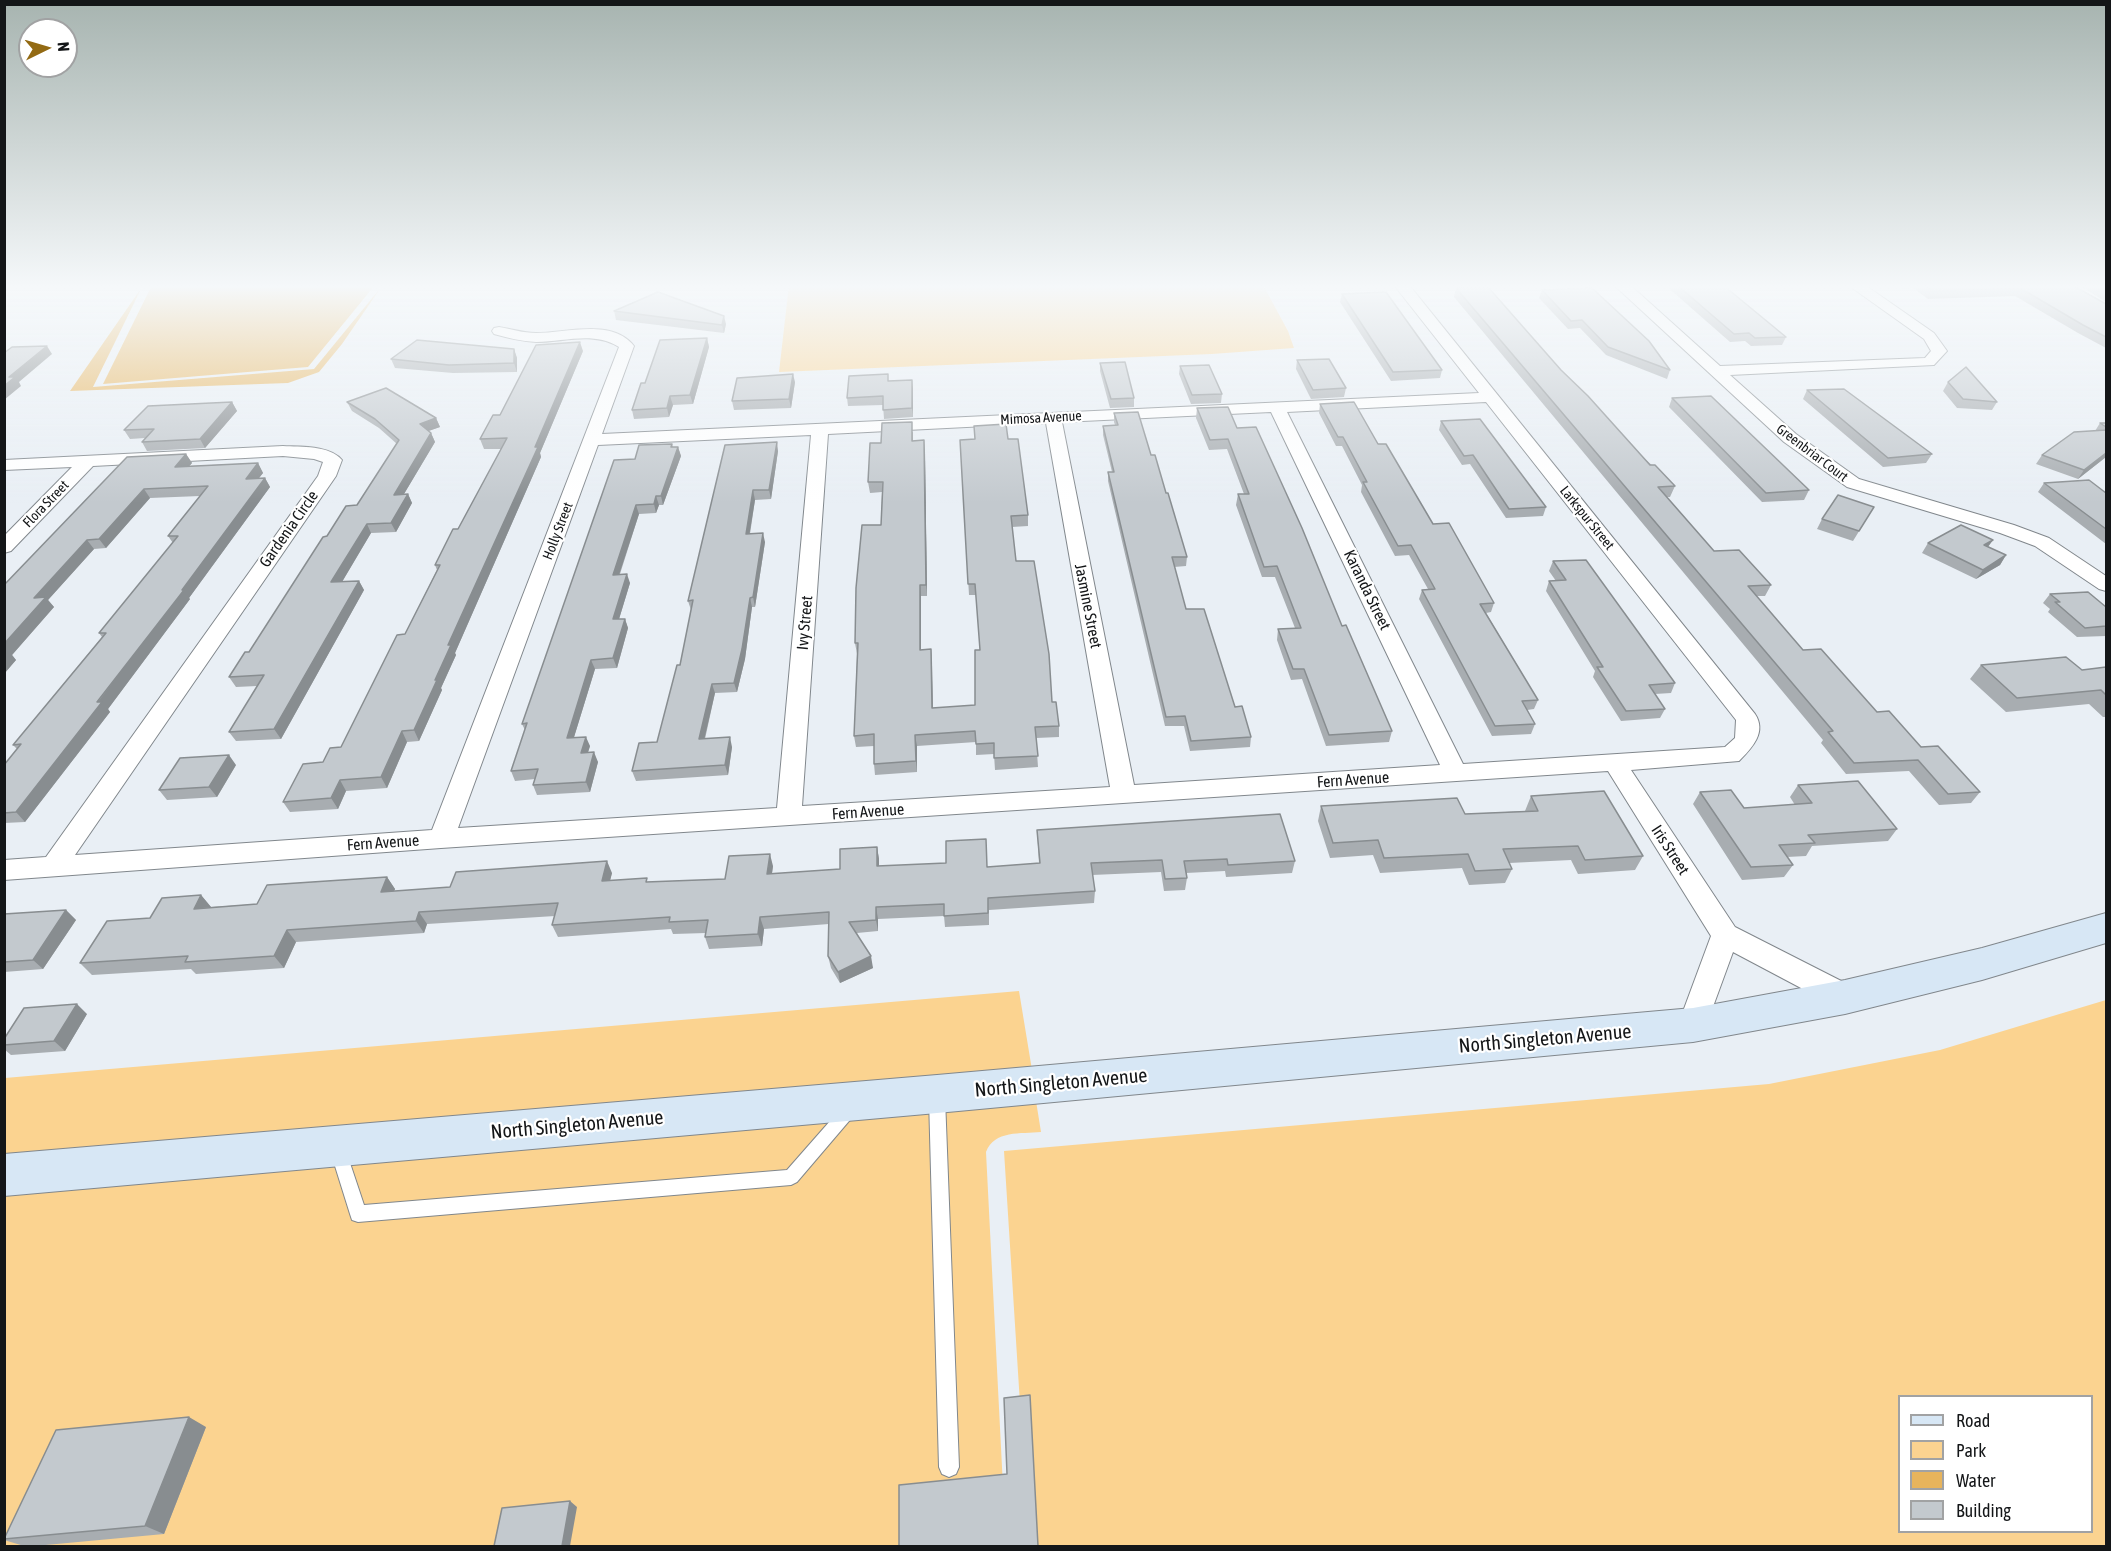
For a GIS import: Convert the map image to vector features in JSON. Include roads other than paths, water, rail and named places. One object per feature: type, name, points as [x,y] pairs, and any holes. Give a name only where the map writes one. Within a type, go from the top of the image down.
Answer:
[{"type":"street","name":"Holly Street","points":[[441,839],[623,357]]},
{"type":"street","name":"Larkspur Street","points":[[1459,357],[1746,719],[1746,740],[1731,755]]},
{"type":"street","name":"Greenbriar Court","points":[[1702,357],[1790,438],[1853,483],[2007,529],[2042,542],[2106,585]]},
{"type":"street","points":[[1717,371],[1929,362],[1933,357]]},
{"type":"street","name":"Mimosa Avenue","points":[[592,440],[1491,397]]},
{"type":"street","name":"Karanda Street","points":[[1277,407],[1456,774]]},
{"type":"street","name":"Jasmine Street","points":[[1053,418],[1124,794]]},
{"type":"street","name":"Ivy Street","points":[[789,818],[820,428]]},
{"type":"street","name":"Gardenia Circle","points":[[4,465],[283,451],[318,454],[333,460],[327,476],[53,867]]},
{"type":"street","name":"Flora Street","points":[[4,547],[87,462]]},
{"type":"street","name":"Fern Avenue","points":[[4,870],[441,839],[1731,755]]},
{"type":"street","name":"Iris Street","points":[[1615,764],[1725,935],[1845,998]]},
{"type":"street","name":"North Singleton Avenue","points":[[4,1175],[937,1094],[1693,1025],[1845,998],[1982,964],[2106,928]]},
{"type":"street","points":[[1693,1025],[1725,935]]},
{"type":"lane","points":[[937,1094],[949,1467]]},
{"type":"lane","points":[[337,1146],[358,1214],[768,1179],[791,1177],[858,1101]]},
{"type":"water","points":[[93,357],[108,357],[93,387],[314,369],[324,357],[331,357],[319,372],[288,383],[70,391]]},
{"type":"water","points":[[116,357],[316,357],[308,367],[103,384]]}]
